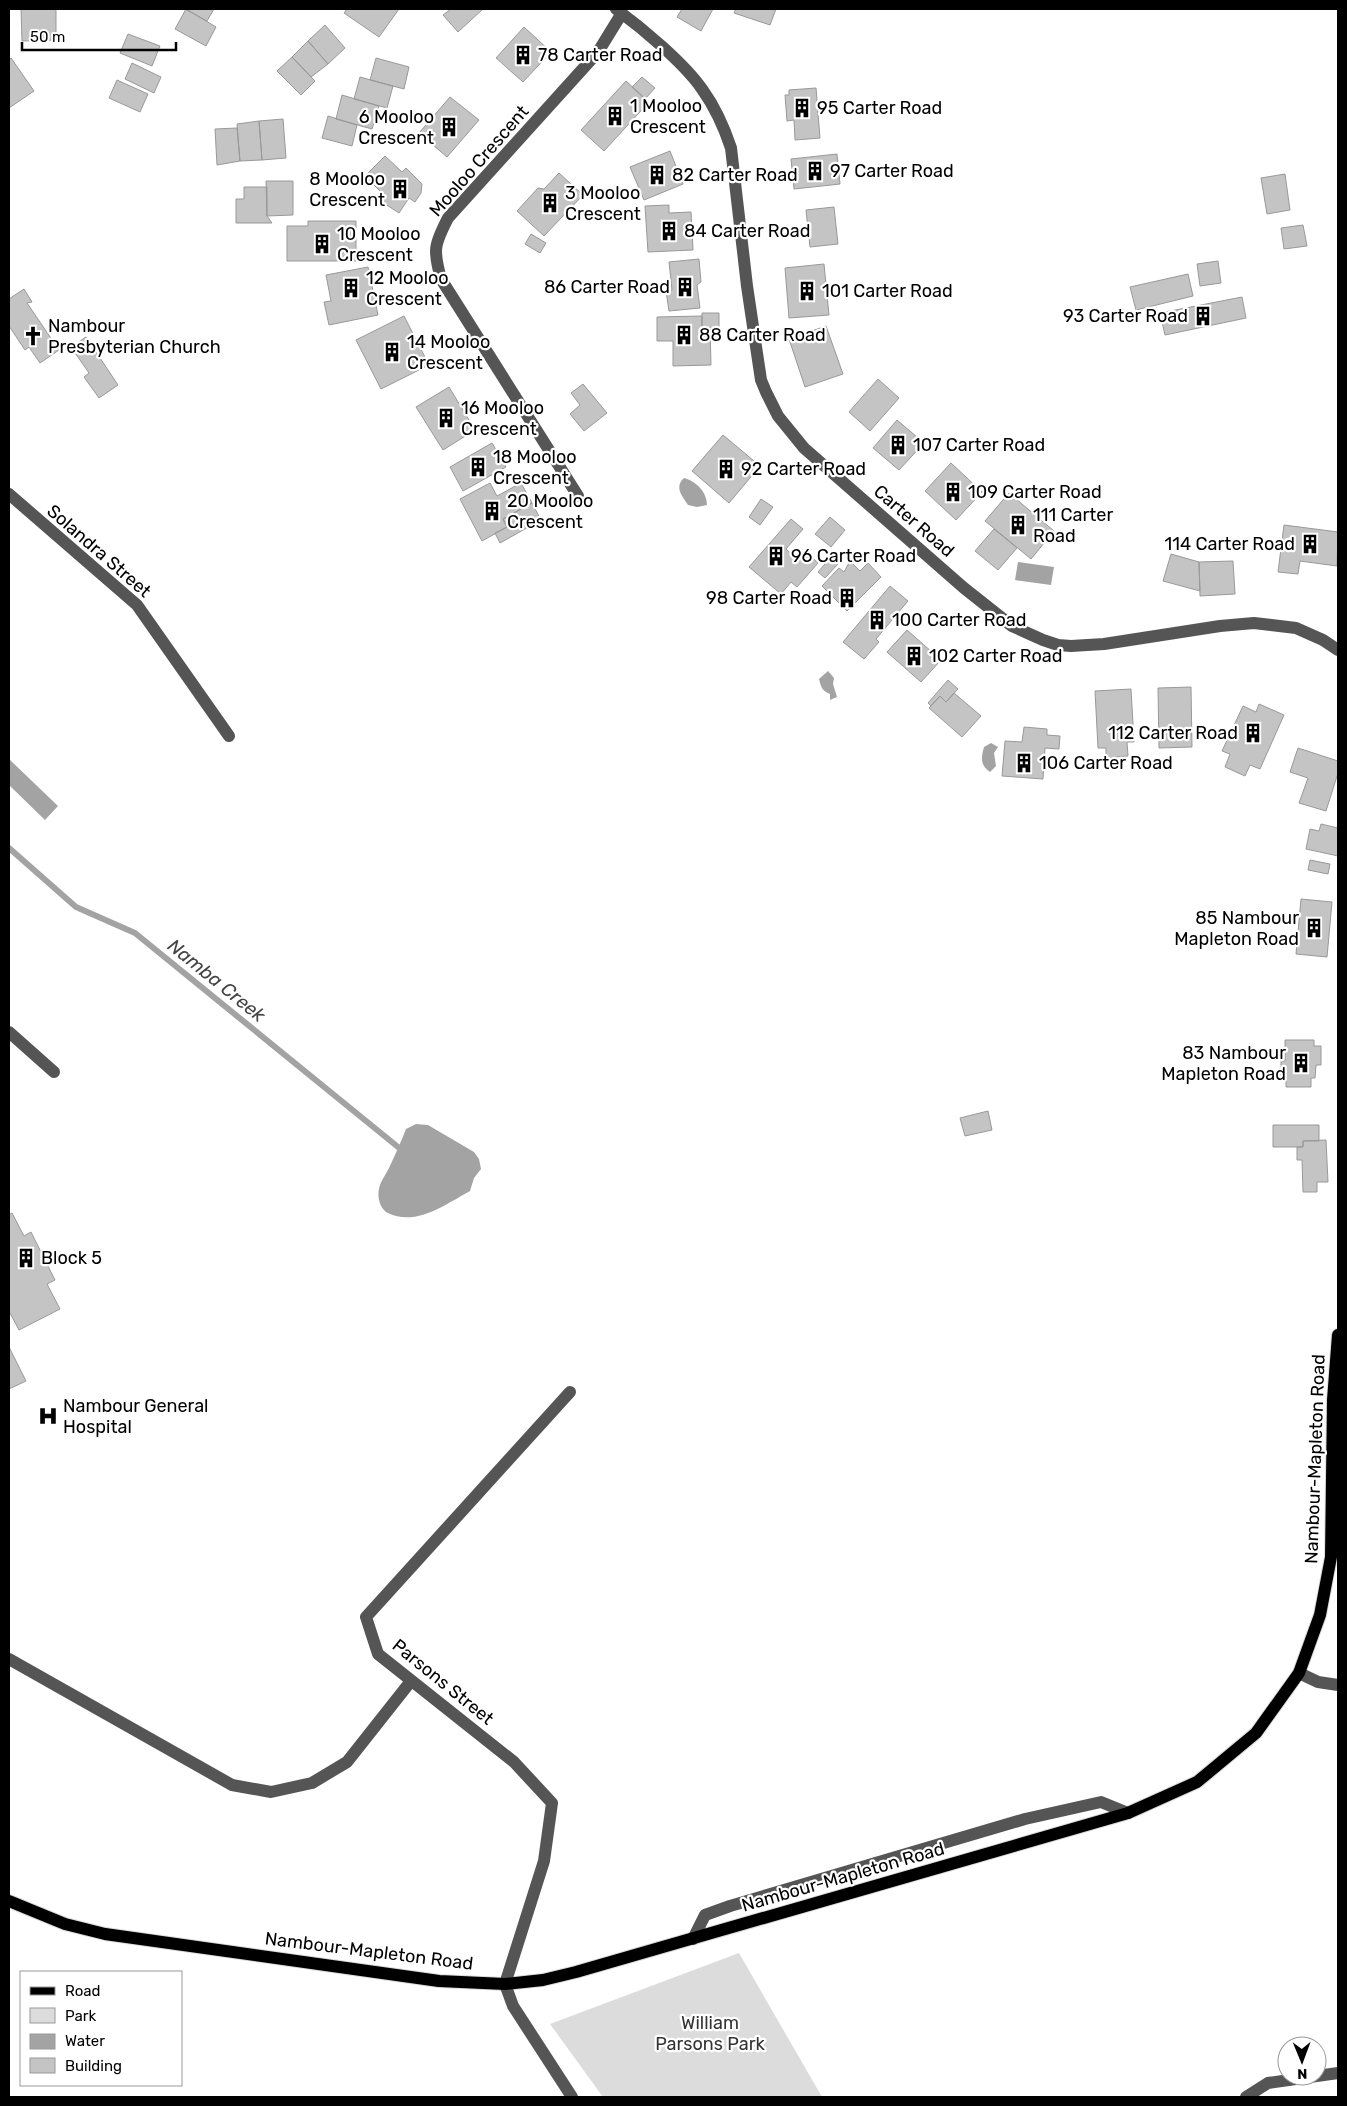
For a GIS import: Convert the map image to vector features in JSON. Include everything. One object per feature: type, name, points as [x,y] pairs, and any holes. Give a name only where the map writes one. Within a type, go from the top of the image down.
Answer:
[{"type":"main road","name":"Nambour-Mapleton Road","points":[[9,1901],[65,1924],[105,1934],[439,1981],[505,1984],[543,1980],[693,1939],[1128,1813],[1197,1782],[1256,1733],[1299,1673],[1320,1615],[1331,1557],[1333,1400],[1338,1334]]},
{"type":"street","name":"Mooloo Crescent","points":[[578,496],[441,279],[434,255],[437,239],[448,218],[598,52],[619,11]]},
{"type":"street","name":"Carter Road","points":[[619,11],[668,52],[702,88],[723,126],[731,148],[747,286],[761,380],[778,416],[804,448],[993,611],[1012,626],[1043,640],[1070,646],[1097,645],[1220,626],[1254,623],[1296,628],[1323,640],[1338,650]]},
{"type":"street","name":"Solandra Street","points":[[9,494],[137,605],[229,736]]},
{"type":"street","points":[[9,1032],[54,1072]]},
{"type":"street","name":"Parsons Street","points":[[505,1984],[544,1861],[552,1804],[514,1762],[378,1654],[366,1617],[570,1392]]},
{"type":"street","points":[[9,1659],[232,1785],[271,1792],[312,1783],[347,1762],[412,1680]]},
{"type":"street","points":[[1299,1673],[1318,1682],[1338,1685]]},
{"type":"street","points":[[693,1939],[705,1915],[1015,1822],[1101,1802],[1128,1813]]},
{"type":"street","points":[[505,1984],[513,2006],[572,2097]]},
{"type":"street","points":[[1246,2097],[1268,2083],[1338,2073]]},
{"type":"green space","name":"William Parsons Park","points":[[739,1953],[822,2097],[603,2097],[550,2024]]},
{"type":"water","points":[[684,478],[700,488],[707,500],[707,505],[697,507],[688,505],[681,495],[679,488]]},
{"type":"water","points":[[1018,562],[1054,567],[1051,585],[1015,580]]},
{"type":"water","points":[[828,671],[834,678],[833,684],[837,697],[830,700],[830,694],[822,688],[819,679]]},
{"type":"water","points":[[991,743],[998,747],[994,753],[996,766],[990,772],[984,767],[982,758],[984,747]]},
{"type":"water","points":[[9,759],[58,806],[45,820],[9,785]]},
{"type":"water","points":[[416,1124],[428,1125],[474,1152],[479,1159],[481,1169],[474,1178],[470,1191],[431,1212],[420,1216],[399,1217],[383,1209],[378,1192],[406,1129]]},
{"type":"building","points":[[21,9],[56,9],[56,40],[22,41]]},
{"type":"building","points":[[185,9],[214,9],[207,21]]},
{"type":"building","points":[[186,9],[216,27],[206,46],[175,29]]},
{"type":"building","points":[[347,9],[399,9],[379,37],[344,13]]},
{"type":"building","points":[[451,9],[483,9],[458,32],[443,15]]},
{"type":"building","points":[[682,9],[713,9],[701,31],[677,17]]},
{"type":"building","points":[[736,9],[776,9],[770,25],[734,13]]},
{"type":"building","points":[[325,25],[345,48],[328,64],[308,41]]},
{"type":"building","name":"78 Carter Road","points":[[524,27],[551,52],[523,82],[496,58]]},
{"type":"building","points":[[128,34],[160,46],[152,66],[120,53]]},
{"type":"building","points":[[308,41],[328,64],[311,77],[292,57]]},
{"type":"building","points":[[292,57],[315,81],[301,95],[277,71]]},
{"type":"building","points":[[11,58],[34,91],[9,108],[9,60]]},
{"type":"building","points":[[376,58],[409,67],[404,89],[370,80]]},
{"type":"building","points":[[132,63],[161,77],[154,93],[125,79]]},
{"type":"building","points":[[360,77],[393,86],[387,108],[354,99]]},
{"type":"building","points":[[642,77],[655,88],[645,99],[632,87]]},
{"type":"building","points":[[117,80],[148,94],[140,112],[109,98]]},
{"type":"building","name":"1 Mooloo Crescent","points":[[626,81],[649,102],[604,151],[581,130]]},
{"type":"building","name":"95 Carter Road","points":[[816,88],[820,138],[795,140],[794,120],[787,121],[785,95],[789,95],[789,90]]},
{"type":"building","points":[[342,95],[379,106],[372,129],[336,119]]},
{"type":"building","name":"6 Mooloo Crescent","points":[[450,97],[479,120],[447,157],[419,133]]},
{"type":"building","points":[[328,116],[357,125],[352,146],[322,138]]},
{"type":"building","points":[[283,119],[286,158],[262,160],[259,121]]},
{"type":"building","points":[[259,121],[262,160],[240,161],[237,124]]},
{"type":"building","points":[[237,128],[240,161],[217,165],[215,129]]},
{"type":"building","name":"82 Carter Road","points":[[670,151],[683,184],[644,200],[630,167]]},
{"type":"building","name":"97 Carter Road","points":[[837,154],[840,184],[794,189],[791,159]]},
{"type":"building","name":"8 Mooloo Crescent","points":[[385,156],[402,172],[406,168],[422,184],[421,193],[415,202],[409,198],[399,213],[382,202],[383,194],[365,176]]},
{"type":"building","name":"3 Mooloo Crescent","points":[[559,173],[583,195],[544,236],[517,211],[538,188],[544,189]]},
{"type":"building","points":[[1285,174],[1290,210],[1267,214],[1261,178]]},
{"type":"building","points":[[266,181],[293,181],[293,215],[267,216]]},
{"type":"building","points":[[244,187],[267,187],[267,216],[272,223],[236,223],[236,199],[244,199]]},
{"type":"building","name":"84 Carter Road","points":[[669,205],[669,213],[691,212],[693,250],[648,252],[645,206]]},
{"type":"building","points":[[834,207],[838,244],[810,247],[806,210]]},
{"type":"building","name":"10 Mooloo Crescent","points":[[308,221],[356,221],[356,261],[287,261],[287,226],[308,226]]},
{"type":"building","points":[[1303,225],[1307,246],[1284,249],[1281,228]]},
{"type":"building","points":[[531,234],[546,243],[540,253],[525,244]]},
{"type":"building","name":"86 Carter Road","points":[[699,259],[701,282],[697,285],[700,308],[669,311],[666,291],[672,290],[669,262]]},
{"type":"building","points":[[1218,261],[1221,283],[1200,286],[1197,264]]},
{"type":"building","name":"101 Carter Road","points":[[824,264],[829,315],[789,318],[785,268]]},
{"type":"building","name":"12 Mooloo Crescent","points":[[368,267],[378,315],[329,325],[324,302],[331,301],[326,275]]},
{"type":"building","name":"93 Carter Road","points":[[1188,274],[1193,296],[1136,310],[1130,287]]},
{"type":"building","name":"Nambour Presbyterian Church","points":[[24,289],[32,302],[27,303],[59,350],[40,363],[29,347],[25,350],[9,326],[9,299]]},
{"type":"building","name":"93 Carter Road","points":[[1242,297],[1246,318],[1165,335],[1160,313]]},
{"type":"building","points":[[702,313],[719,313],[719,328],[702,328]]},
{"type":"building","name":"14 Mooloo Crescent","points":[[404,316],[429,365],[381,389],[356,340]]},
{"type":"building","name":"88 Carter Road","points":[[702,316],[702,328],[710,328],[711,365],[673,366],[673,341],[657,341],[657,317]]},
{"type":"building","points":[[826,326],[843,374],[805,387],[789,339]]},
{"type":"building","points":[[86,337],[118,385],[99,398],[84,377],[89,373],[71,347]]},
{"type":"building","points":[[878,379],[899,398],[870,431],[849,412]]},
{"type":"building","points":[[583,384],[607,413],[584,431],[570,414],[580,405],[571,393]]},
{"type":"building","name":"16 Mooloo Crescent","points":[[449,387],[475,430],[443,450],[416,407]]},
{"type":"building","name":"107 Carter Road","points":[[897,420],[924,443],[899,470],[873,448]]},
{"type":"building","name":"92 Carter Road","points":[[723,435],[760,466],[729,503],[692,471]]},
{"type":"building","name":"18 Mooloo Crescent","points":[[492,443],[506,467],[463,491],[450,467]]},
{"type":"building","name":"109 Carter Road","points":[[951,463],[982,492],[956,520],[925,491]]},
{"type":"building","name":"20 Mooloo Crescent","points":[[490,483],[497,496],[521,483],[532,503],[503,519],[507,527],[482,541],[460,499]]},
{"type":"building","name":"111 Carter Road","points":[[1009,493],[1054,531],[1031,559],[985,521]]},
{"type":"building","points":[[761,499],[773,507],[760,525],[749,517]]},
{"type":"building","points":[[532,503],[541,520],[500,543],[495,533],[507,527],[503,519]]},
{"type":"building","points":[[830,517],[845,530],[831,547],[815,534]]},
{"type":"building","name":"96 Carter Road","points":[[791,519],[803,529],[786,549],[799,561],[806,552],[818,563],[797,587],[791,582],[781,594],[749,567]]},
{"type":"building","name":"114 Carter Road","points":[[1284,525],[1338,532],[1337,566],[1300,561],[1298,574],[1278,572]]},
{"type":"building","points":[[994,529],[1017,548],[998,570],[975,551]]},
{"type":"building","points":[[1171,554],[1199,562],[1200,591],[1163,581]]},
{"type":"building","points":[[831,557],[838,564],[825,578],[818,572]]},
{"type":"building","name":"98 Carter Road","points":[[850,561],[860,571],[868,563],[881,577],[847,611],[822,586],[839,568],[844,572]]},
{"type":"building","points":[[1233,561],[1235,594],[1200,596],[1199,562]]},
{"type":"building","name":"100 Carter Road","points":[[890,586],[908,601],[876,639],[879,642],[864,659],[843,642]]},
{"type":"building","name":"102 Carter Road","points":[[907,630],[941,660],[921,682],[887,652]]},
{"type":"building","points":[[948,680],[958,689],[946,702],[940,696],[931,706],[928,703]]},
{"type":"building","points":[[1191,687],[1192,747],[1159,748],[1158,688]]},
{"type":"building","points":[[1131,689],[1134,742],[1127,742],[1128,756],[1106,758],[1106,748],[1098,748],[1095,691]]},
{"type":"building","points":[[954,693],[981,716],[962,737],[929,708],[940,696],[946,702]]},
{"type":"building","name":"112 Carter Road","points":[[1259,704],[1284,715],[1260,769],[1250,765],[1245,776],[1225,767],[1230,754],[1222,751],[1243,706],[1256,712]]},
{"type":"building","name":"106 Carter Road","points":[[1024,727],[1047,729],[1047,735],[1060,736],[1059,749],[1045,748],[1043,779],[1002,776],[1005,741],[1022,742]]},
{"type":"building","points":[[1298,748],[1338,761],[1338,773],[1326,811],[1299,803],[1308,778],[1290,772]]},
{"type":"building","points":[[1321,824],[1338,828],[1338,856],[1306,849],[1310,829],[1319,831]]},
{"type":"building","points":[[1310,860],[1330,864],[1328,874],[1308,870]]},
{"type":"building","name":"85 Nambour Mapleton Road","points":[[1301,899],[1332,902],[1327,957],[1296,954]]},
{"type":"building","name":"83 Nambour Mapleton Road","points":[[1285,1040],[1314,1040],[1314,1046],[1321,1046],[1321,1065],[1316,1065],[1315,1078],[1311,1078],[1311,1087],[1286,1087],[1286,1076],[1281,1076],[1281,1061],[1285,1061]]},
{"type":"building","points":[[988,1111],[992,1130],[965,1136],[960,1118]]},
{"type":"building","points":[[1273,1125],[1319,1125],[1319,1141],[1303,1141],[1303,1147],[1273,1147]]},
{"type":"building","points":[[1326,1140],[1328,1182],[1317,1182],[1317,1192],[1303,1192],[1302,1160],[1297,1160],[1297,1147],[1303,1147],[1303,1141]]},
{"type":"building","name":"Block 5","points":[[12,1213],[24,1236],[31,1232],[55,1280],[47,1284],[60,1309],[19,1330],[9,1314],[9,1215]]},
{"type":"building","points":[[9,1347],[26,1381],[9,1389]]},
{"type":"waterway","name":"Namba Creek","points":[[9,848],[76,907],[135,933],[398,1147]]},
{"type":"place","name":"78 Carter Road","points":[[523,55]]},
{"type":"place","name":"95 Carter Road","points":[[802,108]]},
{"type":"place","name":"1 Mooloo Crescent","points":[[615,116]]},
{"type":"place","name":"6 Mooloo Crescent","points":[[449,127]]},
{"type":"place","name":"97 Carter Road","points":[[815,171]]},
{"type":"place","name":"82 Carter Road","points":[[657,175]]},
{"type":"place","name":"8 Mooloo Crescent","points":[[400,189]]},
{"type":"place","name":"3 Mooloo Crescent","points":[[550,203]]},
{"type":"place","name":"84 Carter Road","points":[[669,231]]},
{"type":"place","name":"10 Mooloo Crescent","points":[[322,244]]},
{"type":"place","name":"86 Carter Road","points":[[685,287]]},
{"type":"place","name":"12 Mooloo Crescent","points":[[351,288]]},
{"type":"place","name":"101 Carter Road","points":[[807,291]]},
{"type":"place","name":"93 Carter Road","points":[[1203,316]]},
{"type":"place","name":"88 Carter Road","points":[[684,335]]},
{"type":"place","name":"Nambour Presbyterian Church","points":[[33,336]]},
{"type":"place","name":"14 Mooloo Crescent","points":[[392,352]]},
{"type":"place","name":"16 Mooloo Crescent","points":[[446,418]]},
{"type":"place","name":"107 Carter Road","points":[[898,445]]},
{"type":"place","name":"18 Mooloo Crescent","points":[[478,467]]},
{"type":"place","name":"92 Carter Road","points":[[726,469]]},
{"type":"place","name":"109 Carter Road","points":[[953,492]]},
{"type":"place","name":"20 Mooloo Crescent","points":[[492,511]]},
{"type":"place","name":"111 Carter Road","points":[[1018,525]]},
{"type":"place","name":"114 Carter Road","points":[[1310,544]]},
{"type":"place","name":"96 Carter Road","points":[[776,556]]},
{"type":"place","name":"98 Carter Road","points":[[847,598]]},
{"type":"place","name":"100 Carter Road","points":[[877,620]]},
{"type":"place","name":"102 Carter Road","points":[[914,656]]},
{"type":"place","name":"112 Carter Road","points":[[1253,733]]},
{"type":"place","name":"106 Carter Road","points":[[1024,763]]},
{"type":"place","name":"85 Nambour Mapleton Road","points":[[1314,928]]},
{"type":"place","name":"83 Nambour Mapleton Road","points":[[1301,1063]]},
{"type":"place","name":"Block 5","points":[[26,1258]]},
{"type":"place","name":"Nambour General Hospital","points":[[48,1416]]}]
